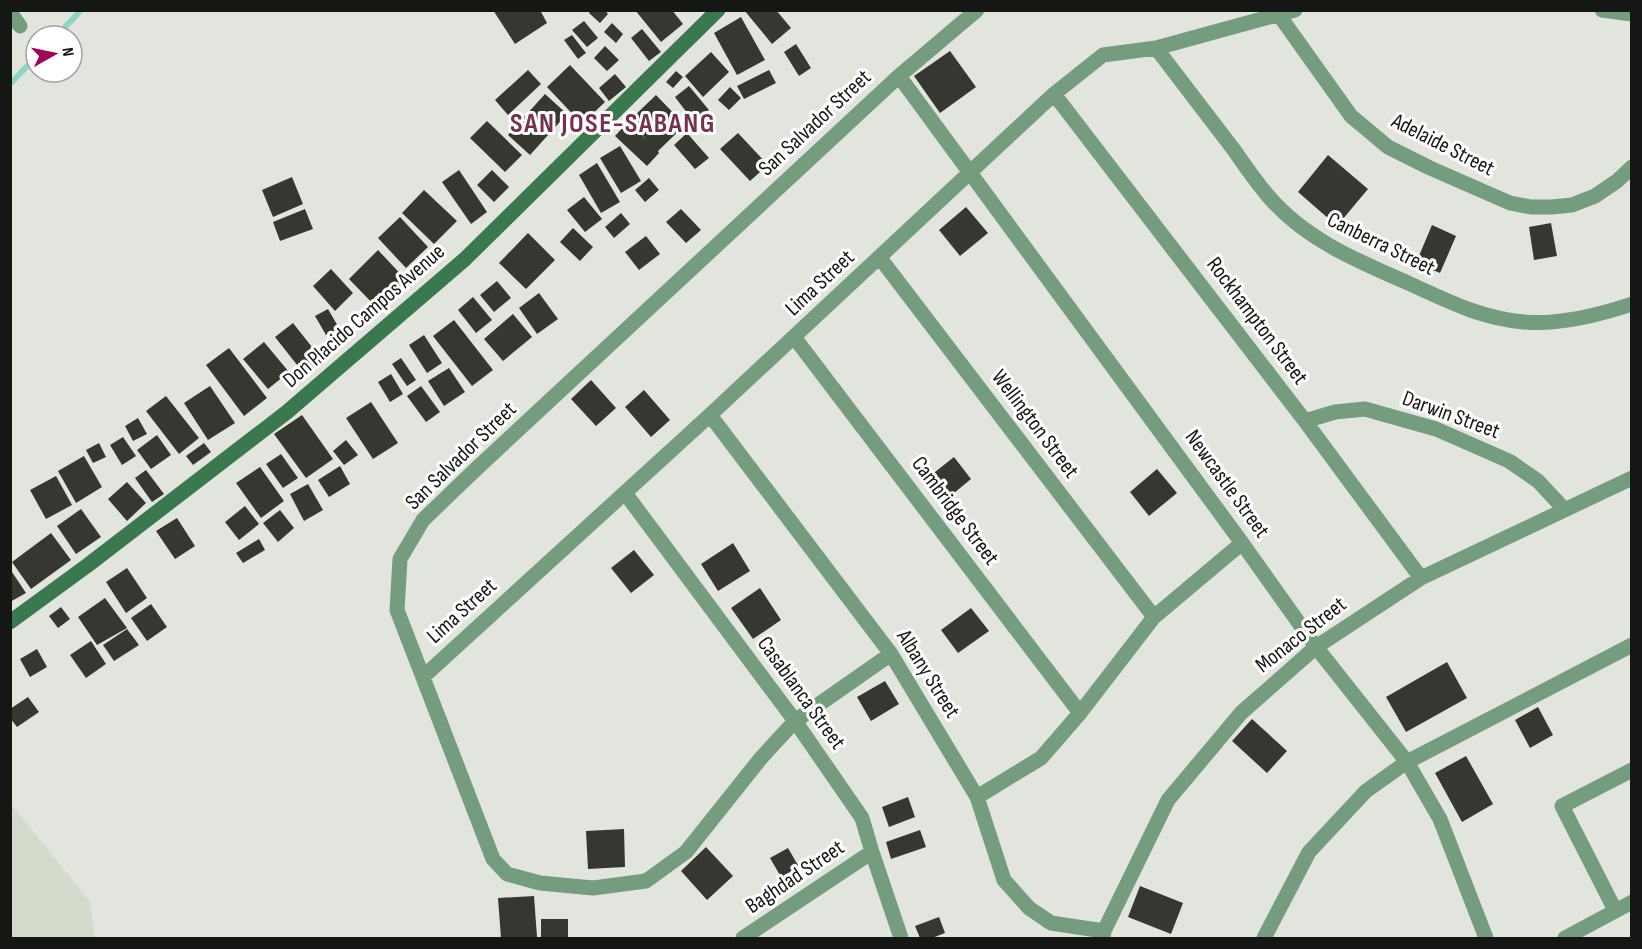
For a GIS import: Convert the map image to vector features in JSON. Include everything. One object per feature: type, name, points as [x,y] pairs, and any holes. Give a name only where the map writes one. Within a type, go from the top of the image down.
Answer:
[{"type":"main road","name":"Don Placido Campos Avenue","points":[[10,622],[88,565],[286,412],[465,259],[718,10]]},
{"type":"street","name":"San Salvador Street","points":[[891,654],[795,721],[760,758],[686,852],[646,880],[593,888],[540,883],[507,874],[493,859],[397,610],[400,559],[423,520],[898,76],[977,10]]},
{"type":"street","name":"Lima Street","points":[[423,677],[880,258],[1054,94],[1103,55],[1156,48],[1295,10]]},
{"type":"street","points":[[1602,10],[1632,14]]},
{"type":"street","points":[[10,12],[20,27]]},
{"type":"street","name":"Adelaide Street","points":[[1279,15],[1351,116],[1389,147],[1470,186],[1510,203],[1531,207],[1572,205],[1595,196],[1632,167]]},
{"type":"street","name":"Canberra Street","points":[[1156,48],[1270,198],[1307,232],[1331,247],[1469,311],[1499,319],[1527,322],[1566,320],[1605,313],[1632,304]]},
{"type":"street","name":"Newcastle Street","points":[[898,76],[1316,647],[1407,762],[1440,819],[1486,939]]},
{"type":"street","name":"Rockhampton Street","points":[[1054,94],[1305,421],[1421,578]]},
{"type":"street","name":"Wellington Street","points":[[880,258],[1154,616]]},
{"type":"street","name":"Cambridge Street","points":[[794,337],[1080,713]]},
{"type":"street","name":"Darwin Street","points":[[1305,421],[1335,412],[1365,409],[1436,429],[1509,461],[1538,481],[1565,510]]},
{"type":"street","name":"Albany Street","points":[[710,415],[891,654],[977,797],[1004,880],[1029,908],[1051,923],[1103,935]]},
{"type":"street","name":"Monaco Street","points":[[1103,935],[1168,800],[1241,713],[1316,647],[1421,578],[1632,478]]},
{"type":"street","name":"Casablanca Street","points":[[625,493],[795,721],[862,818],[901,939]]},
{"type":"street","points":[[977,797],[1041,758],[1080,713],[1154,616],[1242,543]]},
{"type":"street","points":[[1264,939],[1309,852],[1366,791],[1407,762],[1632,645]]},
{"type":"street","points":[[1615,910],[1562,806],[1632,770]]},
{"type":"street","name":"Baghdad Street","points":[[743,939],[872,852]]},
{"type":"street","points":[[1565,939],[1632,902]]},
{"type":"shaded area","points":[[11,804],[90,902],[95,938],[11,938]]},
{"type":"building","points":[[493,10],[540,10],[547,23],[515,44]]},
{"type":"building","points":[[591,10],[605,10],[608,14],[600,23],[589,13]]},
{"type":"building","points":[[635,10],[672,10],[683,24],[661,42]]},
{"type":"building","points":[[744,10],[776,10],[791,28],[772,44]]},
{"type":"building","points":[[741,17],[765,60],[737,75],[714,33]]},
{"type":"building","points":[[584,21],[598,38],[587,47],[572,30]]},
{"type":"building","points":[[612,23],[623,34],[616,43],[604,32]]},
{"type":"building","points":[[642,29],[661,52],[649,61],[631,38]]},
{"type":"building","points":[[572,35],[586,53],[578,59],[564,40]]},
{"type":"building","points":[[796,44],[811,68],[799,76],[784,52]]},
{"type":"building","points":[[605,46],[619,60],[607,71],[594,58]]},
{"type":"building","points":[[950,51],[976,87],[940,113],[914,76]]},
{"type":"building","points":[[711,52],[729,72],[703,97],[685,76]]},
{"type":"building","points":[[570,65],[605,102],[582,124],[547,87]]},
{"type":"building","points":[[528,70],[541,84],[508,115],[495,100]]},
{"type":"building","points":[[769,70],[776,83],[744,99],[737,86]]},
{"type":"building","points":[[676,71],[683,77],[673,88],[666,82]]},
{"type":"building","points":[[615,74],[626,87],[609,101],[599,88]]},
{"type":"building","points":[[689,86],[709,110],[694,122],[675,97]]},
{"type":"building","points":[[730,87],[741,98],[729,110],[718,100]]},
{"type":"building","points":[[545,94],[567,114],[530,155],[508,135]]},
{"type":"building","points":[[656,95],[685,125],[658,151],[659,153],[647,166],[615,136],[628,122],[647,140],[629,121]]},
{"type":"building","points":[[487,121],[522,155],[505,172],[470,138]]},
{"type":"building","points":[[687,133],[709,158],[695,169],[674,145]]},
{"type":"building","points":[[738,133],[768,165],[750,181],[720,149]]},
{"type":"building","points":[[620,146],[641,181],[621,193],[600,158]]},
{"type":"building","points":[[1328,155],[1368,189],[1337,226],[1298,192]]},
{"type":"building","points":[[597,163],[620,202],[601,213],[579,175]]},
{"type":"building","points":[[459,170],[487,212],[471,224],[442,182]]},
{"type":"building","points":[[492,170],[509,187],[494,202],[477,185]]},
{"type":"building","points":[[292,177],[303,204],[273,217],[262,190]]},
{"type":"building","points":[[649,178],[659,190],[645,202],[635,190]]},
{"type":"building","points":[[424,190],[457,221],[434,244],[402,213]]},
{"type":"building","points":[[584,197],[602,219],[585,232],[567,210]]},
{"type":"building","points":[[966,207],[988,233],[960,256],[939,230]]},
{"type":"building","points":[[305,209],[313,229],[280,241],[273,222]]},
{"type":"building","points":[[681,209],[701,230],[686,243],[666,222]]},
{"type":"building","points":[[621,213],[630,224],[614,238],[605,227]]},
{"type":"building","points":[[400,217],[428,247],[406,268],[378,238]]},
{"type":"building","points":[[1551,223],[1557,256],[1534,260],[1529,227]]},
{"type":"building","points":[[1432,225],[1456,236],[1440,273],[1416,263]]},
{"type":"building","points":[[573,228],[593,247],[580,261],[560,242]]},
{"type":"building","points":[[528,233],[555,260],[526,289],[499,263]]},
{"type":"building","points":[[646,236],[660,254],[639,270],[625,252]]},
{"type":"building","points":[[378,250],[408,282],[379,310],[349,279]]},
{"type":"building","points":[[331,269],[353,293],[335,311],[313,286]]},
{"type":"building","points":[[497,281],[511,298],[494,312],[480,295]]},
{"type":"building","points":[[539,293],[558,319],[537,334],[519,308]]},
{"type":"building","points":[[473,297],[492,320],[476,333],[458,310]]},
{"type":"building","points":[[328,309],[339,328],[326,335],[315,316]]},
{"type":"building","points":[[513,314],[532,337],[503,361],[484,339]]},
{"type":"building","points":[[454,320],[493,370],[472,386],[433,336]]},
{"type":"building","points":[[293,323],[323,361],[305,375],[275,337]]},
{"type":"building","points":[[424,335],[442,363],[427,373],[409,345]]},
{"type":"building","points":[[264,342],[289,372],[268,389],[243,359]]},
{"type":"building","points":[[229,348],[267,398],[244,416],[206,365]]},
{"type":"building","points":[[401,358],[416,380],[407,386],[392,364]]},
{"type":"building","points":[[449,368],[465,392],[444,406],[428,381]]},
{"type":"building","points":[[391,374],[403,394],[390,402],[378,382]]},
{"type":"building","points":[[591,380],[616,408],[596,426],[571,399]]},
{"type":"building","points":[[210,386],[235,423],[208,440],[184,403]]},
{"type":"building","points":[[421,386],[440,412],[426,422],[407,396]]},
{"type":"building","points":[[644,390],[670,420],[651,437],[625,407]]},
{"type":"building","points":[[166,396],[199,438],[179,454],[146,411]]},
{"type":"building","points":[[371,402],[398,443],[373,459],[346,418]]},
{"type":"building","points":[[302,415],[333,459],[306,478],[274,434]]},
{"type":"building","points":[[138,418],[147,434],[133,441],[125,426]]},
{"type":"building","points":[[157,435],[171,455],[151,469],[137,450]]},
{"type":"building","points":[[123,437],[136,456],[122,465],[110,445]]},
{"type":"building","points":[[346,440],[358,455],[344,465],[333,451]]},
{"type":"building","points":[[99,443],[106,457],[93,463],[86,450]]},
{"type":"building","points":[[204,443],[211,452],[193,465],[186,456]]},
{"type":"building","points":[[281,454],[298,478],[283,488],[266,464]]},
{"type":"building","points":[[84,456],[102,487],[76,503],[58,471]]},
{"type":"building","points":[[954,457],[971,479],[948,498],[930,476]]},
{"type":"building","points":[[340,466],[350,484],[329,497],[318,480]]},
{"type":"building","points":[[260,467],[284,501],[261,518],[236,483]]},
{"type":"building","points":[[1157,469],[1177,493],[1149,516],[1130,492]]},
{"type":"building","points":[[146,470],[164,494],[152,502],[135,478]]},
{"type":"building","points":[[56,476],[72,505],[46,519],[30,490]]},
{"type":"building","points":[[127,482],[146,503],[127,521],[108,499]]},
{"type":"building","points":[[308,484],[323,510],[304,521],[290,494]]},
{"type":"building","points":[[245,506],[259,524],[239,540],[225,522]]},
{"type":"building","points":[[81,509],[101,537],[76,554],[57,526]]},
{"type":"building","points":[[280,510],[294,528],[278,542],[263,523]]},
{"type":"building","points":[[177,518],[195,546],[175,559],[156,531]]},
{"type":"building","points":[[51,533],[71,560],[31,589],[12,562]]},
{"type":"building","points":[[259,539],[265,550],[243,563],[236,553]]},
{"type":"building","points":[[733,543],[750,571],[718,591],[701,564]]},
{"type":"building","points":[[634,550],[654,575],[631,593],[611,568]]},
{"type":"building","points":[[127,568],[147,598],[126,613],[106,582]]},
{"type":"building","points":[[10,569],[26,593],[10,602]]},
{"type":"building","points":[[760,588],[781,620],[753,639],[731,608]]},
{"type":"building","points":[[105,598],[127,628],[97,645],[78,617]]},
{"type":"building","points":[[151,604],[167,627],[147,641],[131,618]]},
{"type":"building","points":[[61,607],[70,619],[58,628],[49,616]]},
{"type":"building","points":[[971,608],[989,631],[958,653],[941,630]]},
{"type":"building","points":[[127,629],[139,645],[114,661],[103,645]]},
{"type":"building","points":[[91,641],[106,664],[86,678],[70,655]]},
{"type":"building","points":[[37,649],[47,667],[30,677],[20,659]]},
{"type":"building","points":[[1447,662],[1467,698],[1406,732],[1386,697]]},
{"type":"building","points":[[885,681],[899,704],[871,721],[857,697]]},
{"type":"building","points":[[28,697],[39,712],[17,727],[10,718],[10,709]]},
{"type":"building","points":[[1538,707],[1553,735],[1530,748],[1515,720]]},
{"type":"building","points":[[1252,719],[1287,751],[1267,773],[1232,741]]},
{"type":"building","points":[[1466,756],[1493,804],[1462,822],[1435,773]]},
{"type":"building","points":[[908,797],[915,817],[889,827],[882,807]]},
{"type":"building","points":[[624,829],[625,867],[588,869],[586,831]]},
{"type":"building","points":[[920,830],[926,847],[891,859],[886,842]]},
{"type":"building","points":[[706,847],[733,876],[707,900],[681,871]]},
{"type":"building","points":[[788,848],[799,867],[781,877],[770,858]]},
{"type":"building","points":[[1140,886],[1183,903],[1171,934],[1128,917]]},
{"type":"building","points":[[534,896],[537,937],[501,938],[498,898]]},
{"type":"building","points":[[939,917],[945,933],[932,938],[920,938],[915,926]]},
{"type":"building","points":[[541,919],[568,919],[568,938],[541,938]]},
{"type":"waterway","points":[[68,24],[81,10]]},
{"type":"waterway","points":[[10,84],[24,69]]},
{"type":"district","name":"SAN JOSE-SABANG","points":[[613,123]]}]
